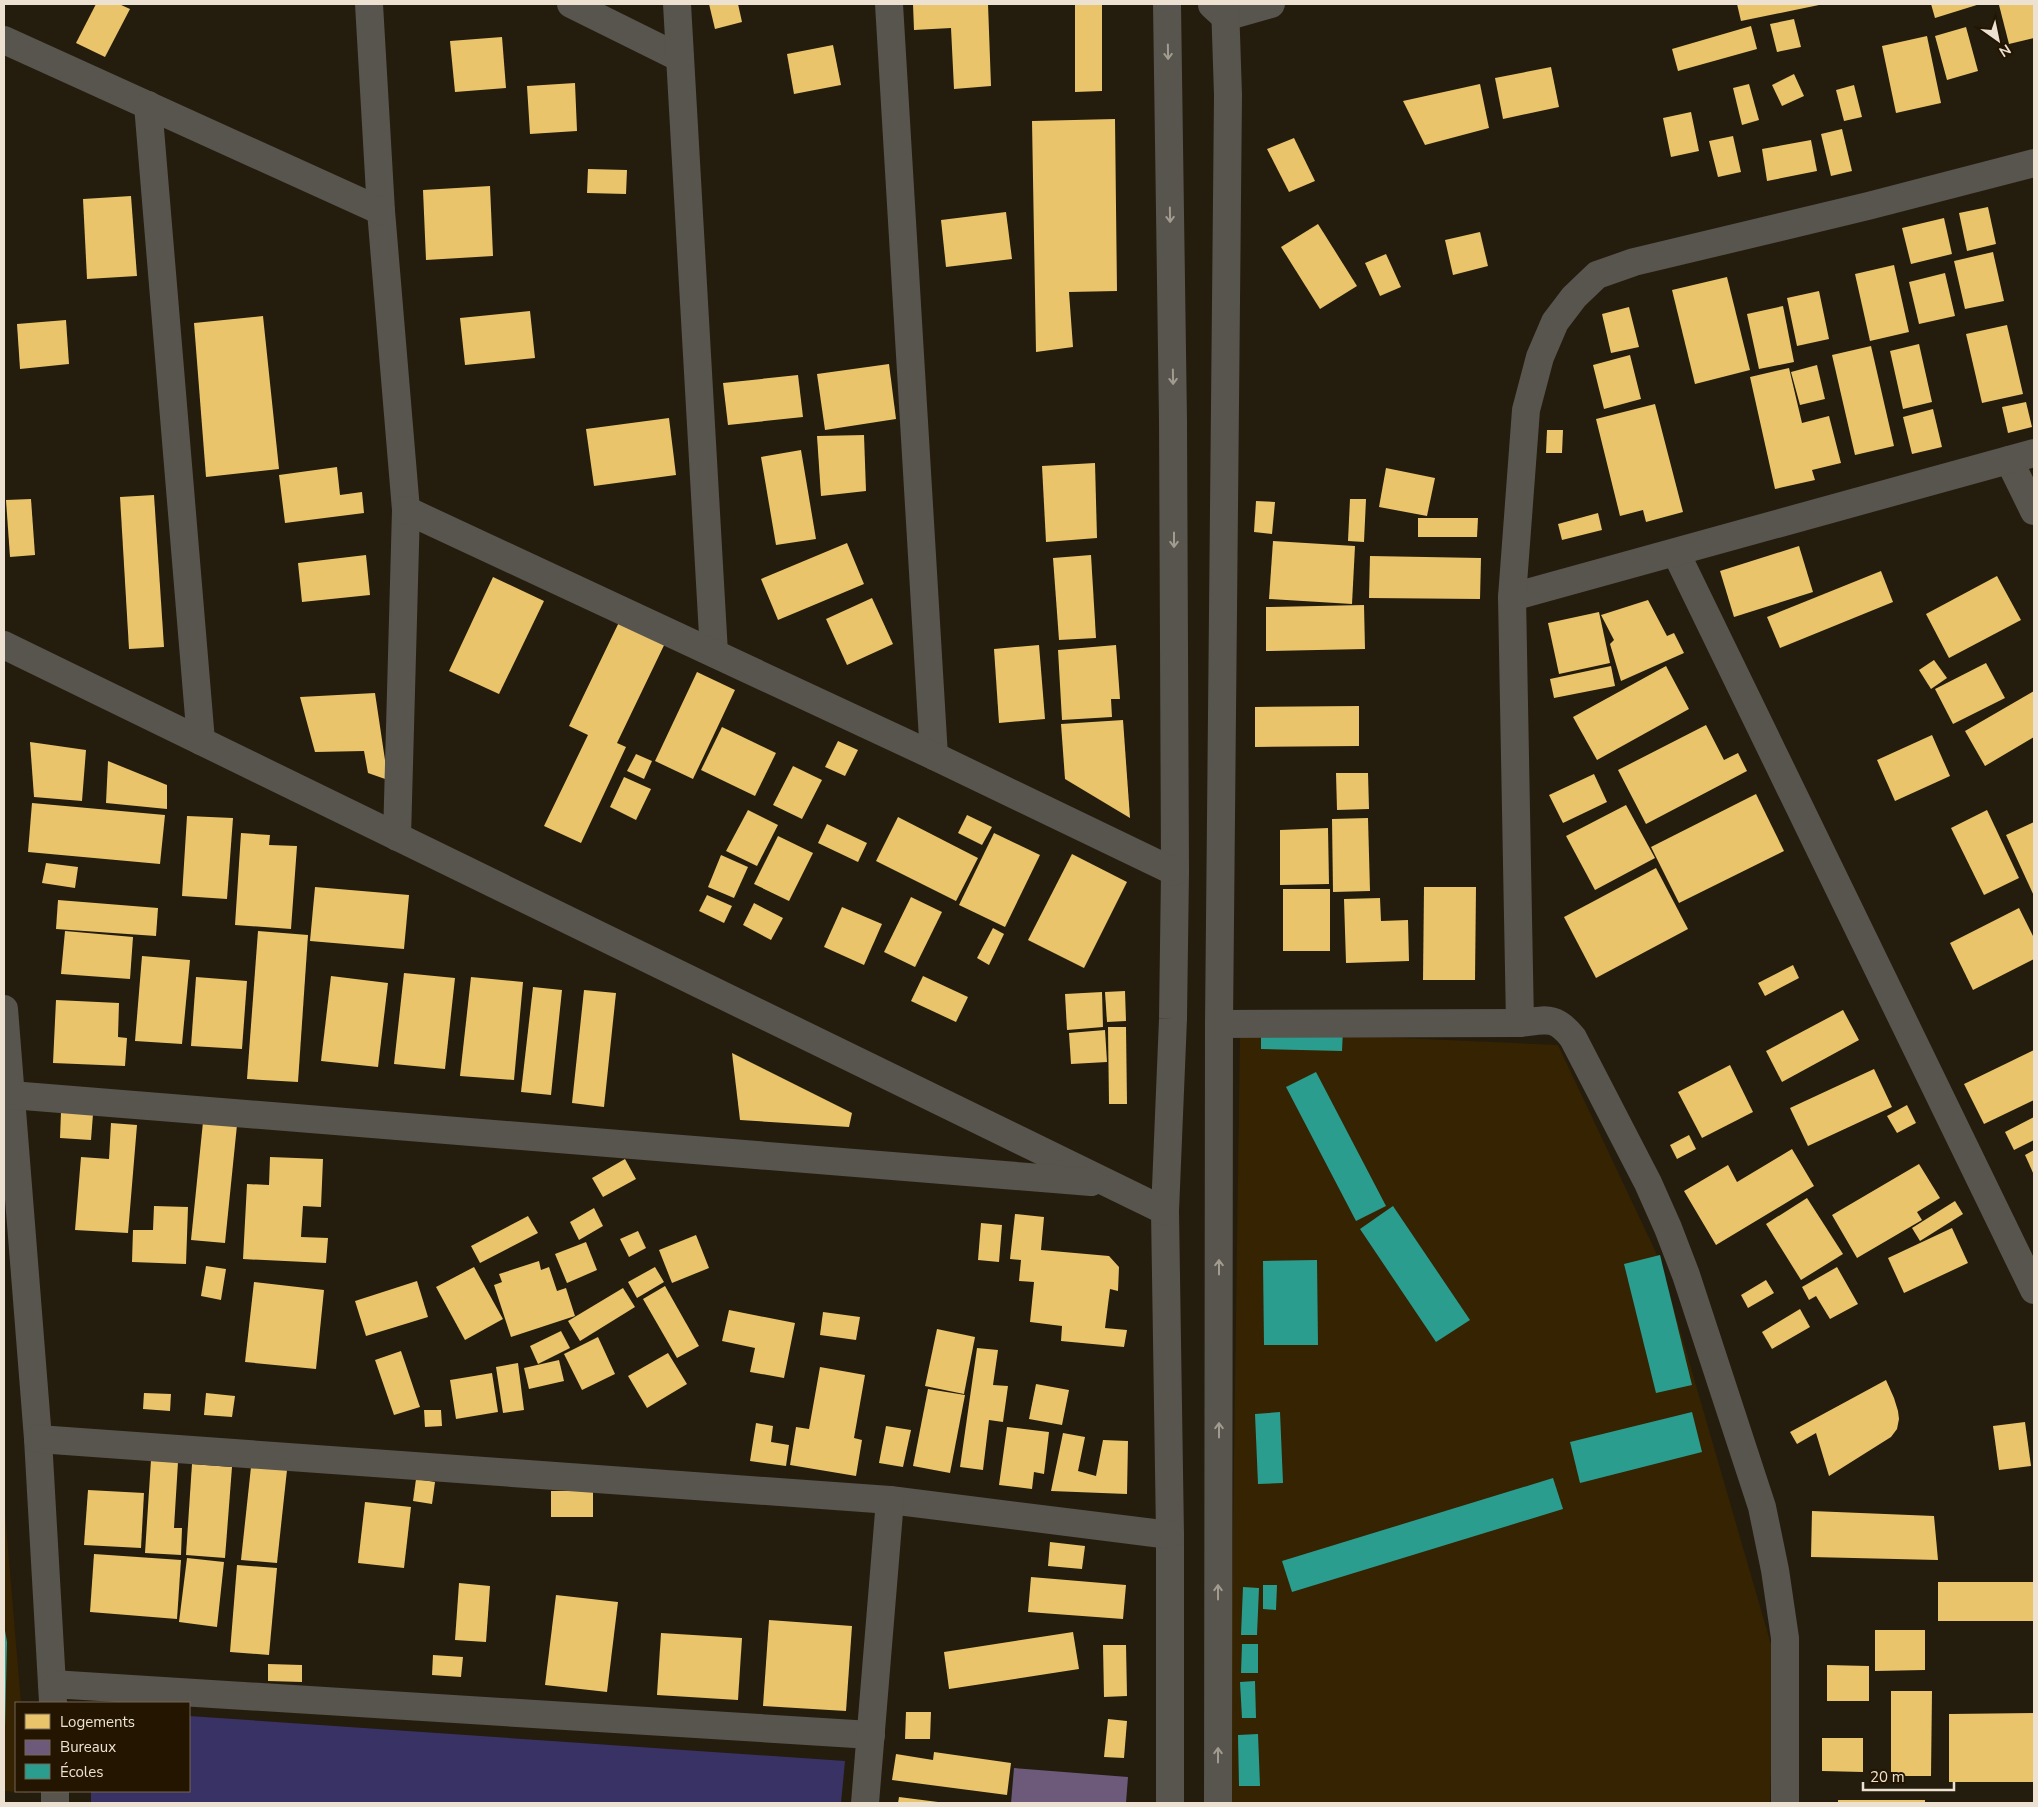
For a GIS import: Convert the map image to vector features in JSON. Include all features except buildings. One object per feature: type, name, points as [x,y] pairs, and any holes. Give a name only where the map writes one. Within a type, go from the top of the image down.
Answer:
[{"type":"street","points":[[369,4],[381,211],[406,510],[397,837]]},
{"type":"street","points":[[571,4],[680,58]]},
{"type":"street","points":[[677,4],[714,653]]},
{"type":"street","points":[[889,4],[934,756]]},
{"type":"street","points":[[1167,4],[1174,430],[1175,872],[1173,1019],[1165,1211],[1170,1535],[1170,1803]]},
{"type":"street","points":[[1218,1803],[1219,1024],[1228,95],[1220,8],[1271,4]]},
{"type":"street","points":[[4,40],[381,211]]},
{"type":"street","points":[[148,105],[201,741]]},
{"type":"street","points":[[1520,1023],[1512,598],[1526,410],[1538,366],[1555,322],[1574,297],[1597,275],[1634,262],[1868,206],[2034,163]]},
{"type":"street","points":[[1512,598],[2022,456],[2034,510]]},
{"type":"street","points":[[406,510],[934,756],[1175,872]]},
{"type":"street","points":[[1676,553],[2034,1290]]},
{"type":"street","points":[[4,645],[1165,1211]]},
{"type":"street","points":[[4,1010],[38,1439],[52,1694],[871,1736]]},
{"type":"street","points":[[1219,1024],[1520,1023],[1549,1020],[1564,1026],[1573,1038],[1648,1183],[1686,1275],[1762,1507],[1776,1570],[1786,1638],[1784,1803]]},
{"type":"street","points":[[11,1095],[1108,1184]]},
{"type":"street","points":[[38,1439],[890,1500],[1170,1535]]},
{"type":"street","points":[[864,1803],[890,1500]]},
{"type":"shaded area","points":[[1240,1031],[1558,1045],[1660,1261],[1775,1658],[1770,1803],[1225,1803],[1232,1596]]},
{"type":"shaded area","points":[[4,1500],[21,1702],[15,1702],[15,1792],[4,1791]]},
{"type":"shaded area","points":[[190,1716],[845,1761],[841,1803],[91,1803],[91,1792],[190,1792]]}]
